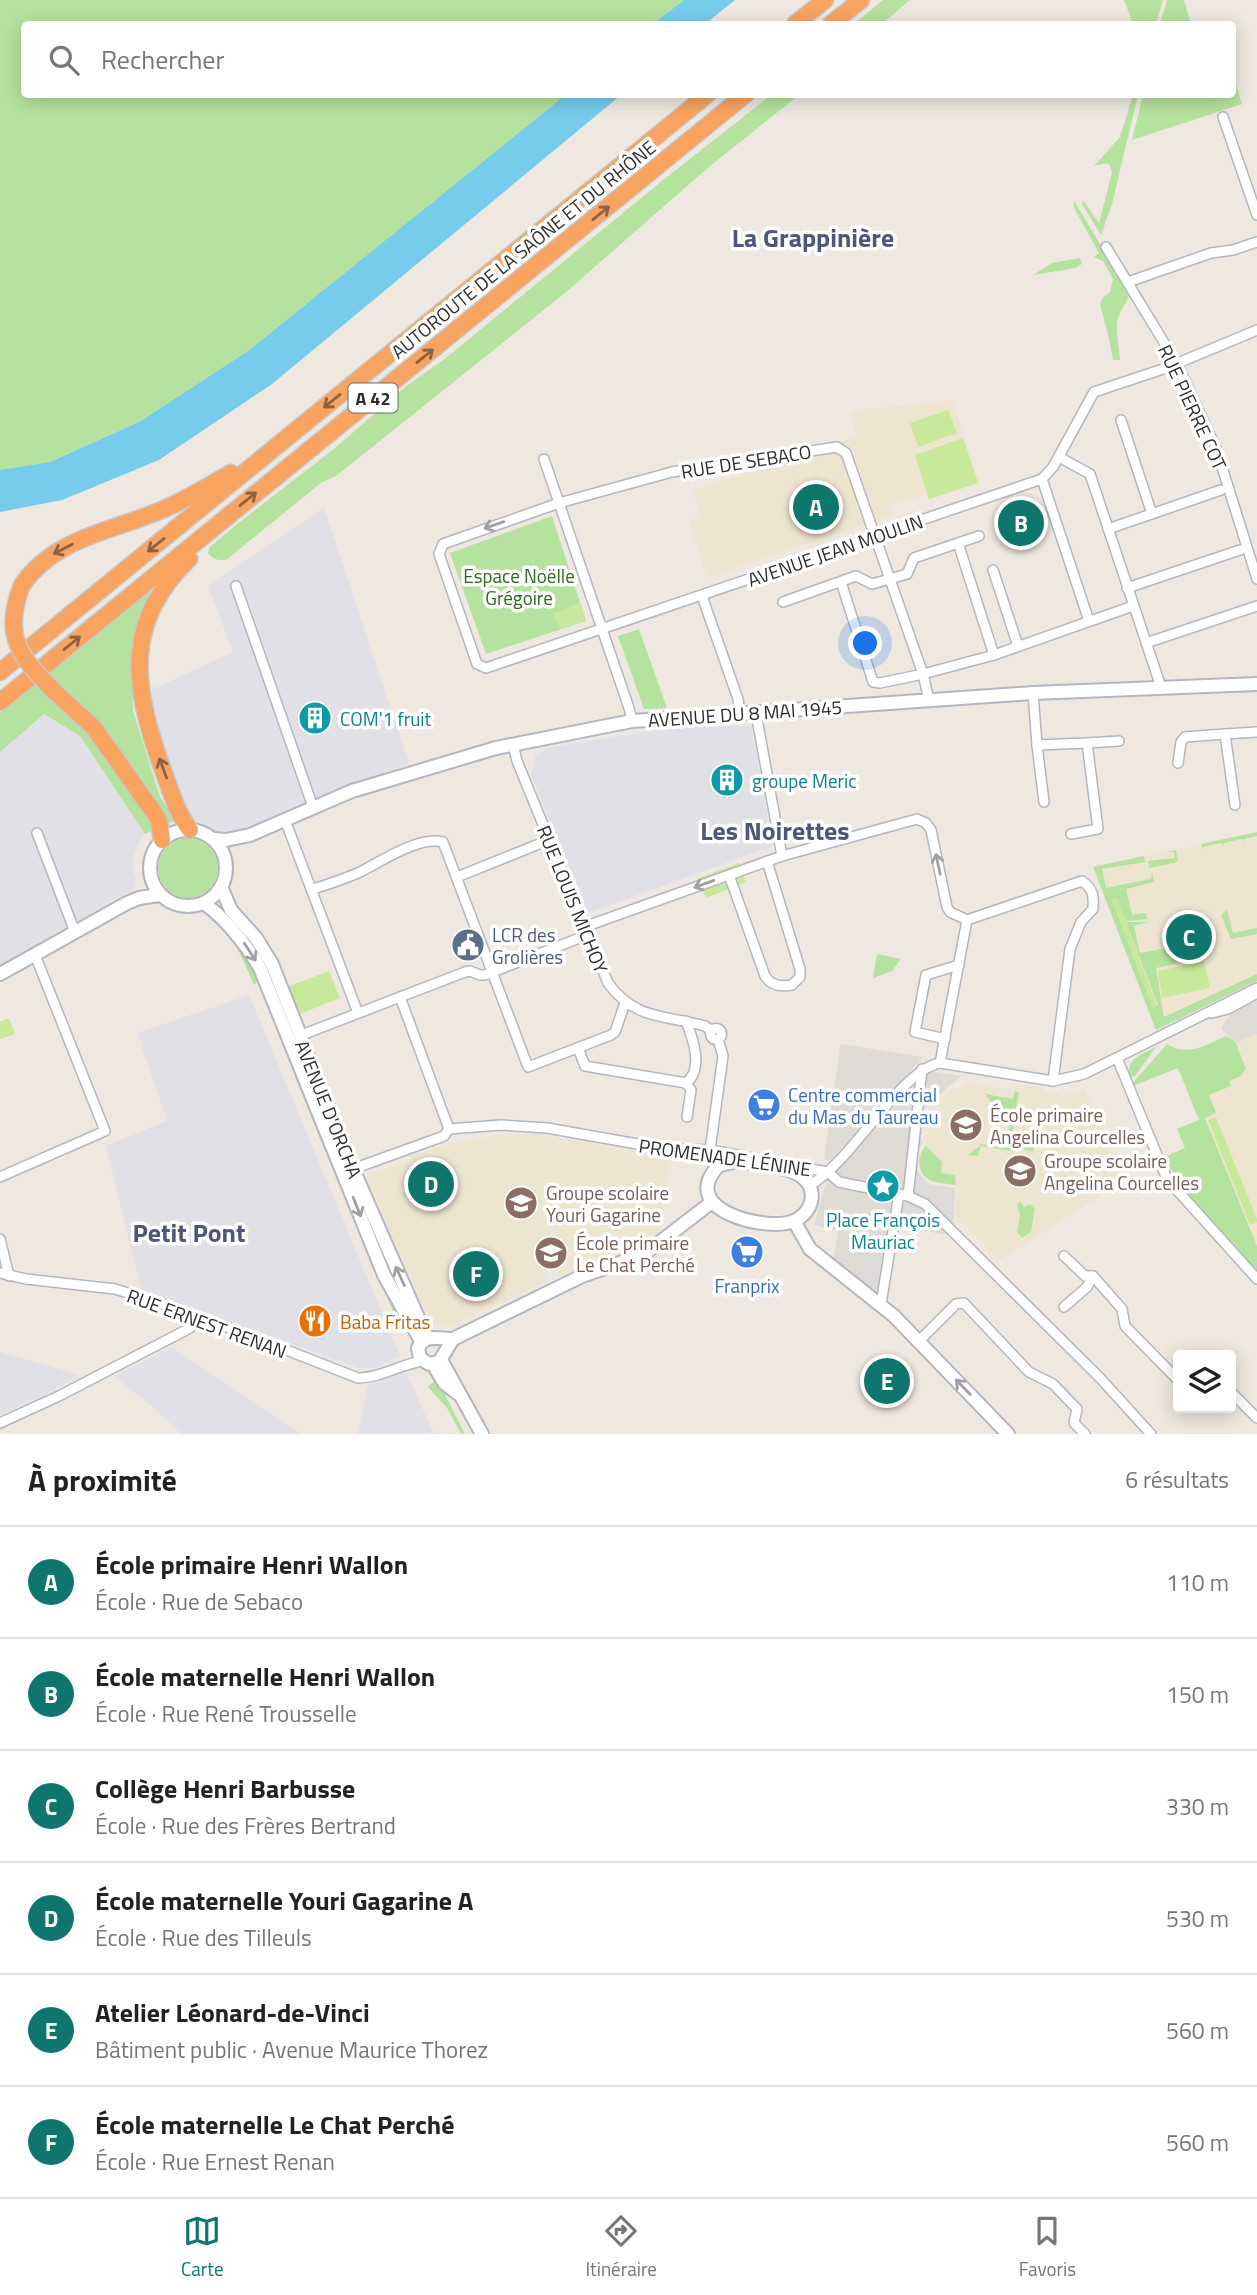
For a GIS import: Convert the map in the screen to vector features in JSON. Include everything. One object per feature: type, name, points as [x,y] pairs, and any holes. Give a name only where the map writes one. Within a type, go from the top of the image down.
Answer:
[{"type":"highway","points":[[798,21],[825,0]]},
{"type":"highway","points":[[835,21],[861,0]]},
{"type":"highway","name":"AUTOROUTE DE LA SAÔNE ET DU RHÔNE","points":[[0,672],[703,98]]},
{"type":"highway","name":"AUTOROUTE DE LA SAÔNE ET DU RHÔNE","points":[[0,702],[741,98]]},
{"type":"highway","points":[[162,840],[155,814],[94,728],[28,665],[13,628],[15,602],[33,569],[67,545],[163,510],[259,461]]},
{"type":"highway","points":[[190,830],[177,809],[143,706],[139,673],[140,648],[148,619],[159,596],[194,554],[206,534]]},
{"type":"street","points":[[1223,117],[1257,215]]},
{"type":"street","points":[[1128,282],[1211,253],[1233,250],[1257,242]]},
{"type":"street","name":"RUE PIERRE COT","points":[[1106,247],[1177,364],[1216,448],[1257,579]]},
{"type":"street","points":[[1090,621],[1042,479],[1059,457],[1094,392],[1177,364],[1257,330]]},
{"type":"street","points":[[1121,420],[1152,514]]},
{"type":"street","name":"RUE DE SEBACO","points":[[559,503],[671,472],[837,447],[846,453],[923,674],[929,700]]},
{"type":"street","points":[[1059,457],[1090,474],[1161,687]]},
{"type":"street","points":[[544,459],[632,721]]},
{"type":"street","name":"AVENUE JEAN MOULIN","points":[[602,630],[1042,479]]},
{"type":"street","points":[[1108,529],[1221,490]]},
{"type":"street","points":[[559,503],[443,544],[439,548],[443,566],[480,667],[486,668],[602,630]]},
{"type":"street","points":[[783,602],[856,576],[872,584],[890,580],[907,574],[914,558],[979,536]]},
{"type":"street","points":[[958,543],[993,655]]},
{"type":"street","points":[[1127,588],[1240,550]]},
{"type":"street","points":[[993,570],[1018,646]]},
{"type":"street","points":[[841,582],[873,682],[880,683],[993,655],[1133,606]]},
{"type":"street","points":[[236,586],[313,807]]},
{"type":"street","points":[[702,596],[738,699],[746,712],[757,719],[782,856]]},
{"type":"street","points":[[1146,643],[1257,606]]},
{"type":"street","name":"AVENUE DU 8 MAI 1945","points":[[225,859],[238,842],[250,835],[352,791],[513,744],[632,721],[1033,693],[1257,684]]},
{"type":"street","points":[[1033,693],[1044,802]]},
{"type":"street","points":[[1178,763],[1181,742],[1185,737],[1257,732]]},
{"type":"street","points":[[1224,734],[1235,805]]},
{"type":"street","points":[[1037,745],[1119,741]]},
{"type":"street","points":[[1070,834],[1098,830],[1087,743]]},
{"type":"street","name":"RUE LOUIS MICHOY","points":[[513,744],[517,761],[585,931],[608,983],[625,1003]]},
{"type":"street","points":[[299,1036],[470,971],[480,975],[493,971],[585,931],[767,861],[917,819],[922,820],[930,830],[947,907],[950,912],[967,919],[1070,883],[1082,881],[1090,887],[1094,896],[1093,909],[1081,922],[1070,949],[1053,1081]]},
{"type":"street","points":[[285,820],[358,1013]]},
{"type":"street","points":[[127,903],[137,894],[150,874],[152,856],[162,840],[178,831],[190,830],[213,839],[221,848],[225,859],[226,870],[221,887],[204,903],[189,906],[178,905],[160,895],[150,874]]},
{"type":"street","points":[[37,833],[75,932]]},
{"type":"street","name":"AVENUE DU 8 MAI 1945","points":[[213,839],[226,840],[250,835]]},
{"type":"street","points":[[313,889],[353,875],[399,851],[438,840],[443,842],[528,1067],[615,1032],[625,1003],[639,1012],[686,1021],[721,1032],[719,1040],[723,1056],[710,1150],[719,1165]]},
{"type":"street","points":[[457,877],[549,840]]},
{"type":"street","points":[[729,875],[769,982],[783,986],[792,985],[800,977],[800,969],[767,861]]},
{"type":"street","name":"AVENUE D'ORCHA","points":[[221,887],[232,909],[256,938],[272,964],[428,1352]]},
{"type":"street","points":[[0,974],[127,903],[160,895]]},
{"type":"street","name":"AVENUE D'ORCHA","points":[[204,903],[222,918],[246,945],[260,968],[384,1275],[444,1383],[461,1396],[482,1434]]},
{"type":"street","points":[[940,1063],[967,919]]},
{"type":"street","points":[[0,1177],[105,1131],[35,955]]},
{"type":"street","points":[[945,1039],[915,1031],[926,975],[958,965]]},
{"type":"street","points":[[1204,1016],[1216,1007],[1257,988]]},
{"type":"street","points":[[810,1185],[828,1172],[922,1069],[940,1063],[1053,1081],[1084,1074],[1204,1016],[1228,1009],[1257,993]]},
{"type":"street","points":[[353,1169],[443,1136],[449,1129],[400,997]]},
{"type":"street","points":[[686,1021],[695,1058],[692,1077],[686,1083]]},
{"type":"street","points":[[578,1048],[585,1066],[686,1083],[691,1090],[687,1117]]},
{"type":"street","points":[[1117,1058],[1167,1179],[1257,1279]]},
{"type":"street","points":[[881,1304],[903,1195],[922,1069]]},
{"type":"street","name":"PROMENADE LÉNINE","points":[[449,1129],[501,1125],[547,1128],[660,1148],[710,1150],[828,1172],[839,1182],[903,1195],[928,1207],[1101,1379],[1151,1434]]},
{"type":"street","points":[[734,1162],[771,1165],[803,1177],[810,1185],[810,1205],[806,1213],[794,1221],[758,1221],[723,1211],[712,1202],[707,1191],[708,1181],[719,1165],[734,1162]]},
{"type":"street","name":"RUE ERNEST RENAN","points":[[4,1274],[115,1289],[179,1308],[196,1321],[217,1323],[346,1376],[379,1376],[582,1276],[643,1255],[712,1202]]},
{"type":"street","points":[[794,1221],[810,1249],[881,1304],[1008,1434]]},
{"type":"street","points":[[0,1239],[4,1274]]},
{"type":"street","points":[[1064,1255],[1085,1276],[1093,1276],[1122,1309],[1125,1326],[1173,1375]]},
{"type":"street","points":[[1064,1307],[1087,1287],[1093,1276]]},
{"type":"street","points":[[919,1341],[956,1304],[964,1303],[1029,1373],[1053,1384],[1077,1409],[1074,1423],[1085,1434]]},
{"type":"street","points":[[0,1423],[60,1396],[190,1328],[196,1321]]},
{"type":"street","points":[[1236,1397],[1257,1418]]},
{"type":"shaded area","points":[[952,400],[980,483],[929,500],[926,494],[888,506],[891,516],[707,578],[689,521],[701,517],[693,491],[857,436],[850,411]]},
{"type":"shaded area","points":[[324,508],[409,764],[358,782],[230,837],[186,817],[145,693],[233,652],[208,586]]},
{"type":"shaded area","points":[[44,714],[80,736],[145,834],[135,850],[132,863],[135,888],[0,965],[0,752]]},
{"type":"shaded area","points":[[678,726],[751,726],[773,846],[588,913],[531,775],[535,757],[546,748]]},
{"type":"shaded area","points":[[1257,832],[1257,981],[1156,1030],[1093,867]]},
{"type":"shaded area","points":[[249,995],[400,1356],[377,1368],[358,1368],[141,1289],[106,1146],[167,1121],[137,1033]]},
{"type":"shaded area","points":[[1257,998],[1257,1034],[1236,1043],[1221,1029],[1234,1010]]},
{"type":"shaded area","points":[[1257,1034],[1257,1265],[1178,1068]]},
{"type":"shaded area","name":"Place François Mauriac","points":[[842,1044],[923,1057],[830,1161],[824,1159]]},
{"type":"shaded area","name":"Place François Mauriac","points":[[935,1072],[961,1076],[924,1109],[922,1117],[914,1123],[923,1133],[919,1137],[923,1143],[917,1151],[915,1164],[919,1174],[929,1184],[955,1188],[953,1236],[899,1226],[887,1302],[833,1261],[838,1231],[814,1225],[826,1182],[921,1080],[927,1074]]},
{"type":"shaded area","name":"Groupe scolaire Angelina Courcelles","points":[[966,1082],[1015,1091],[1017,1084],[1044,1089],[1060,1094],[1060,1097],[1085,1089],[1122,1182],[999,1261],[955,1215],[956,1185],[932,1181],[925,1176],[919,1163],[926,1144],[922,1138],[927,1133],[919,1124],[927,1117],[925,1114],[951,1088],[958,1090]]},
{"type":"shaded area","name":"Groupe scolaire Youri Gagarine","points":[[504,1134],[535,1134],[671,1156],[659,1231],[629,1252],[560,1276],[556,1271],[551,1272],[546,1262],[540,1264],[547,1281],[448,1327],[432,1324],[366,1177],[437,1147]]},
{"type":"shaded area","points":[[171,1347],[301,1434],[181,1434],[114,1376]]},
{"type":"shaded area","points":[[0,1352],[79,1375],[43,1396],[0,1415]]},
{"type":"shaded area","points":[[405,1370],[434,1434],[358,1434],[367,1386]]},
{"type":"green space","points":[[0,0],[684,0],[657,21],[21,21],[21,98],[563,98],[248,351],[139,422],[50,462],[0,470]]},
{"type":"green space","points":[[883,0],[910,0],[886,21],[858,21]]},
{"type":"green space","points":[[1124,0],[1163,0],[1157,21],[1132,21]]},
{"type":"green space","points":[[1167,0],[1184,0],[1190,21],[1161,21]]},
{"type":"green space","points":[[1236,84],[1242,104],[1132,140],[1142,98],[1236,98]]},
{"type":"green space","points":[[767,98],[795,98],[710,166],[565,293],[336,476],[322,482],[226,560],[216,559],[208,553],[210,547],[236,525],[335,448],[404,388],[447,357]]},
{"type":"green space","points":[[1132,98],[1137,98],[1112,204],[1101,235],[1082,204],[1083,200],[1099,223],[1112,173],[1107,163],[1094,166],[1120,137]]},
{"type":"green space","points":[[1074,201],[1129,292],[1117,323],[1120,360],[1113,360],[1100,304],[1103,297],[1110,292],[1113,279],[1103,261],[1094,257],[1099,253],[1074,208]]},
{"type":"green space","points":[[1080,258],[1082,264],[1075,268],[1033,275],[1052,263]]},
{"type":"green space","points":[[948,410],[957,433],[918,447],[910,423]]},
{"type":"green space","points":[[963,438],[978,483],[929,499],[915,455]]},
{"type":"green space","name":"Espace Noëlle Grégoire","points":[[552,516],[586,621],[486,654],[450,553]]},
{"type":"green space","points":[[149,592],[153,596],[132,666],[133,711],[160,797],[176,820],[145,834],[80,736],[44,714],[0,752],[0,713]]},
{"type":"green space","points":[[581,603],[586,621],[559,629],[553,613]]},
{"type":"green space","points":[[639,629],[667,708],[644,709],[618,636]]},
{"type":"green space","points":[[1257,832],[1257,836],[1244,839],[1245,842],[1242,839],[1224,843],[1223,846],[1222,843],[1203,847],[1203,851],[1201,844]]},
{"type":"green space","points":[[182,838],[194,838],[210,846],[216,856],[216,880],[210,890],[194,898],[182,898],[166,890],[158,874],[158,862],[166,846]]},
{"type":"green space","points":[[1176,850],[1178,862],[1149,868],[1148,861],[1175,858],[1174,852],[1166,852]]},
{"type":"green space","points":[[1144,856],[1145,862],[1102,869],[1106,888],[1151,879],[1152,872],[1154,882],[1126,889],[1132,915],[1146,913],[1148,919],[1125,921],[1117,899],[1112,900],[1153,1008],[1158,1005],[1126,922],[1148,922],[1134,926],[1140,953],[1167,948],[1169,953],[1201,945],[1204,958],[1156,968],[1164,1017],[1257,974],[1257,981],[1156,1030],[1093,867]]},
{"type":"green space","points":[[739,863],[746,882],[706,898],[699,878]]},
{"type":"green space","points":[[1117,898],[1157,1006],[1153,1008],[1112,900]]},
{"type":"green space","points":[[1227,910],[1233,933],[1257,928],[1257,934],[1231,939],[1221,915]]},
{"type":"green space","points":[[212,914],[252,961],[259,980],[254,985],[237,949],[226,933],[211,920]]},
{"type":"green space","points":[[877,954],[901,959],[892,971],[873,978]]},
{"type":"green space","points":[[1204,961],[1210,988],[1162,998],[1158,971]]},
{"type":"green space","points":[[329,971],[340,998],[297,1015],[287,987]]},
{"type":"green space","points":[[9,1018],[15,1034],[0,1039],[0,1022]]},
{"type":"green space","points":[[1226,1036],[1235,1041],[1246,1069],[1241,1076],[1229,1081],[1231,1086],[1209,1095],[1216,1113],[1205,1118],[1257,1246],[1257,1272],[1181,1190],[1165,1157],[1185,1148],[1177,1129],[1199,1120],[1178,1068],[1133,1086],[1132,1084],[1167,1044],[1181,1050],[1189,1050]]},
{"type":"green space","points":[[1156,1047],[1134,1077],[1130,1075],[1129,1069],[1133,1061]]},
{"type":"green space","points":[[298,1074],[411,1330],[407,1332],[399,1324],[371,1263],[295,1077]]},
{"type":"green space","points":[[1015,1091],[1019,1092],[1013,1131],[1023,1133],[1020,1142],[1006,1146],[1012,1111],[999,1112],[985,1094],[1013,1099]]},
{"type":"green space","points":[[1216,1117],[1257,1219],[1257,1222],[1250,1225],[1208,1120]]},
{"type":"green space","points":[[1036,1140],[1033,1151],[1017,1149],[1016,1152],[981,1146],[978,1156],[968,1155],[980,1144],[1010,1148]]},
{"type":"green space","points":[[926,1146],[942,1162],[941,1173],[955,1175],[956,1185],[932,1181],[923,1174],[920,1160]]},
{"type":"green space","points":[[1020,1201],[1024,1207],[1030,1204],[1035,1209],[1031,1232],[1022,1238],[1017,1232],[1020,1215],[1017,1205]]},
{"type":"green space","points":[[435,1380],[465,1434],[461,1434],[447,1408],[428,1387]]},
{"type":"water","points":[[684,0],[735,0],[709,21],[657,21]]},
{"type":"water","points":[[562,98],[617,98],[272,384],[159,460],[62,500],[0,512],[0,470],[50,462],[139,422],[248,351]]},
{"type":"place","name":"École primaire Henri Wallon","points":[[816,507]]},
{"type":"place","name":"École maternelle Henri Wallon","points":[[1021,523]]},
{"type":"place","name":"COM'1 fruit","points":[[315,718]]},
{"type":"place","name":"groupe Meric","points":[[727,780]]},
{"type":"place","name":"Collège Henri Barbusse","points":[[1189,937]]},
{"type":"place","name":"LCR des Grolières","points":[[468,945]]},
{"type":"place","name":"Centre commercial du Mas du Taureau","points":[[764,1105]]},
{"type":"place","name":"École primaire Angelina Courcelles","points":[[966,1125]]},
{"type":"place","name":"Groupe scolaire Angelina Courcelles","points":[[1020,1171]]},
{"type":"place","name":"École maternelle Youri Gagarine A","points":[[431,1184]]},
{"type":"place","name":"Place François Mauriac","points":[[883,1186]]},
{"type":"place","name":"Groupe scolaire Youri Gagarine","points":[[521,1203]]},
{"type":"place","name":"Franprix","points":[[747,1252]]},
{"type":"place","name":"École primaire Le Chat Perché","points":[[551,1253]]},
{"type":"place","name":"École maternelle Le Chat Perché","points":[[476,1274]]},
{"type":"place","name":"Baba Fritas","points":[[315,1321]]},
{"type":"place","name":"Atelier Léonard-de-Vinci","points":[[887,1381]]},
{"type":"district","name":"La Grappinière","points":[[813,237]]},
{"type":"district","name":"Les Noirettes","points":[[775,830]]},
{"type":"district","name":"Petit Pont","points":[[189,1232]]}]
